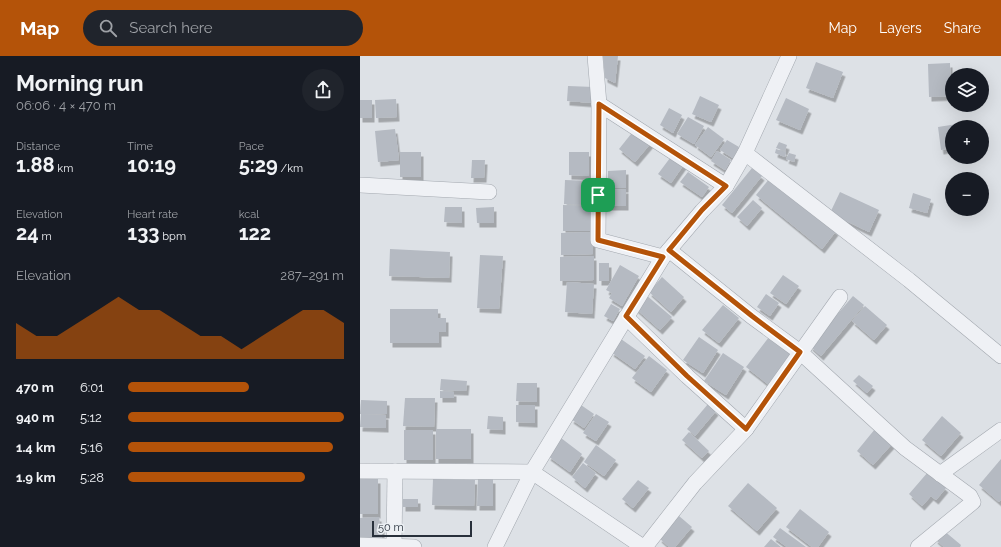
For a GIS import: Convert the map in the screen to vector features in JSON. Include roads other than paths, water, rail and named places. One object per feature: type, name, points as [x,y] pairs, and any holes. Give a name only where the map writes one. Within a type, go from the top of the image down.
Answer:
[{"type":"street","points":[[595,56],[599,104],[598,240],[666,254],[800,352],[905,448],[970,496],[973,502],[918,547]]},
{"type":"street","points":[[496,547],[532,472],[626,316],[666,254],[702,210],[726,186],[745,153],[789,56]]},
{"type":"street","points":[[599,104],[726,186]]},
{"type":"street","points":[[745,153],[909,280],[1001,356]]},
{"type":"street","points":[[360,185],[489,192]]},
{"type":"street","points":[[360,471],[532,472],[644,547],[695,483],[746,429],[840,297]]},
{"type":"street","points":[[626,316],[687,376],[746,429]]},
{"type":"street","points":[[940,474],[1001,430]]},
{"type":"street","points":[[394,547],[395,471]]},
{"type":"street","points":[[360,545],[414,547]]}]
